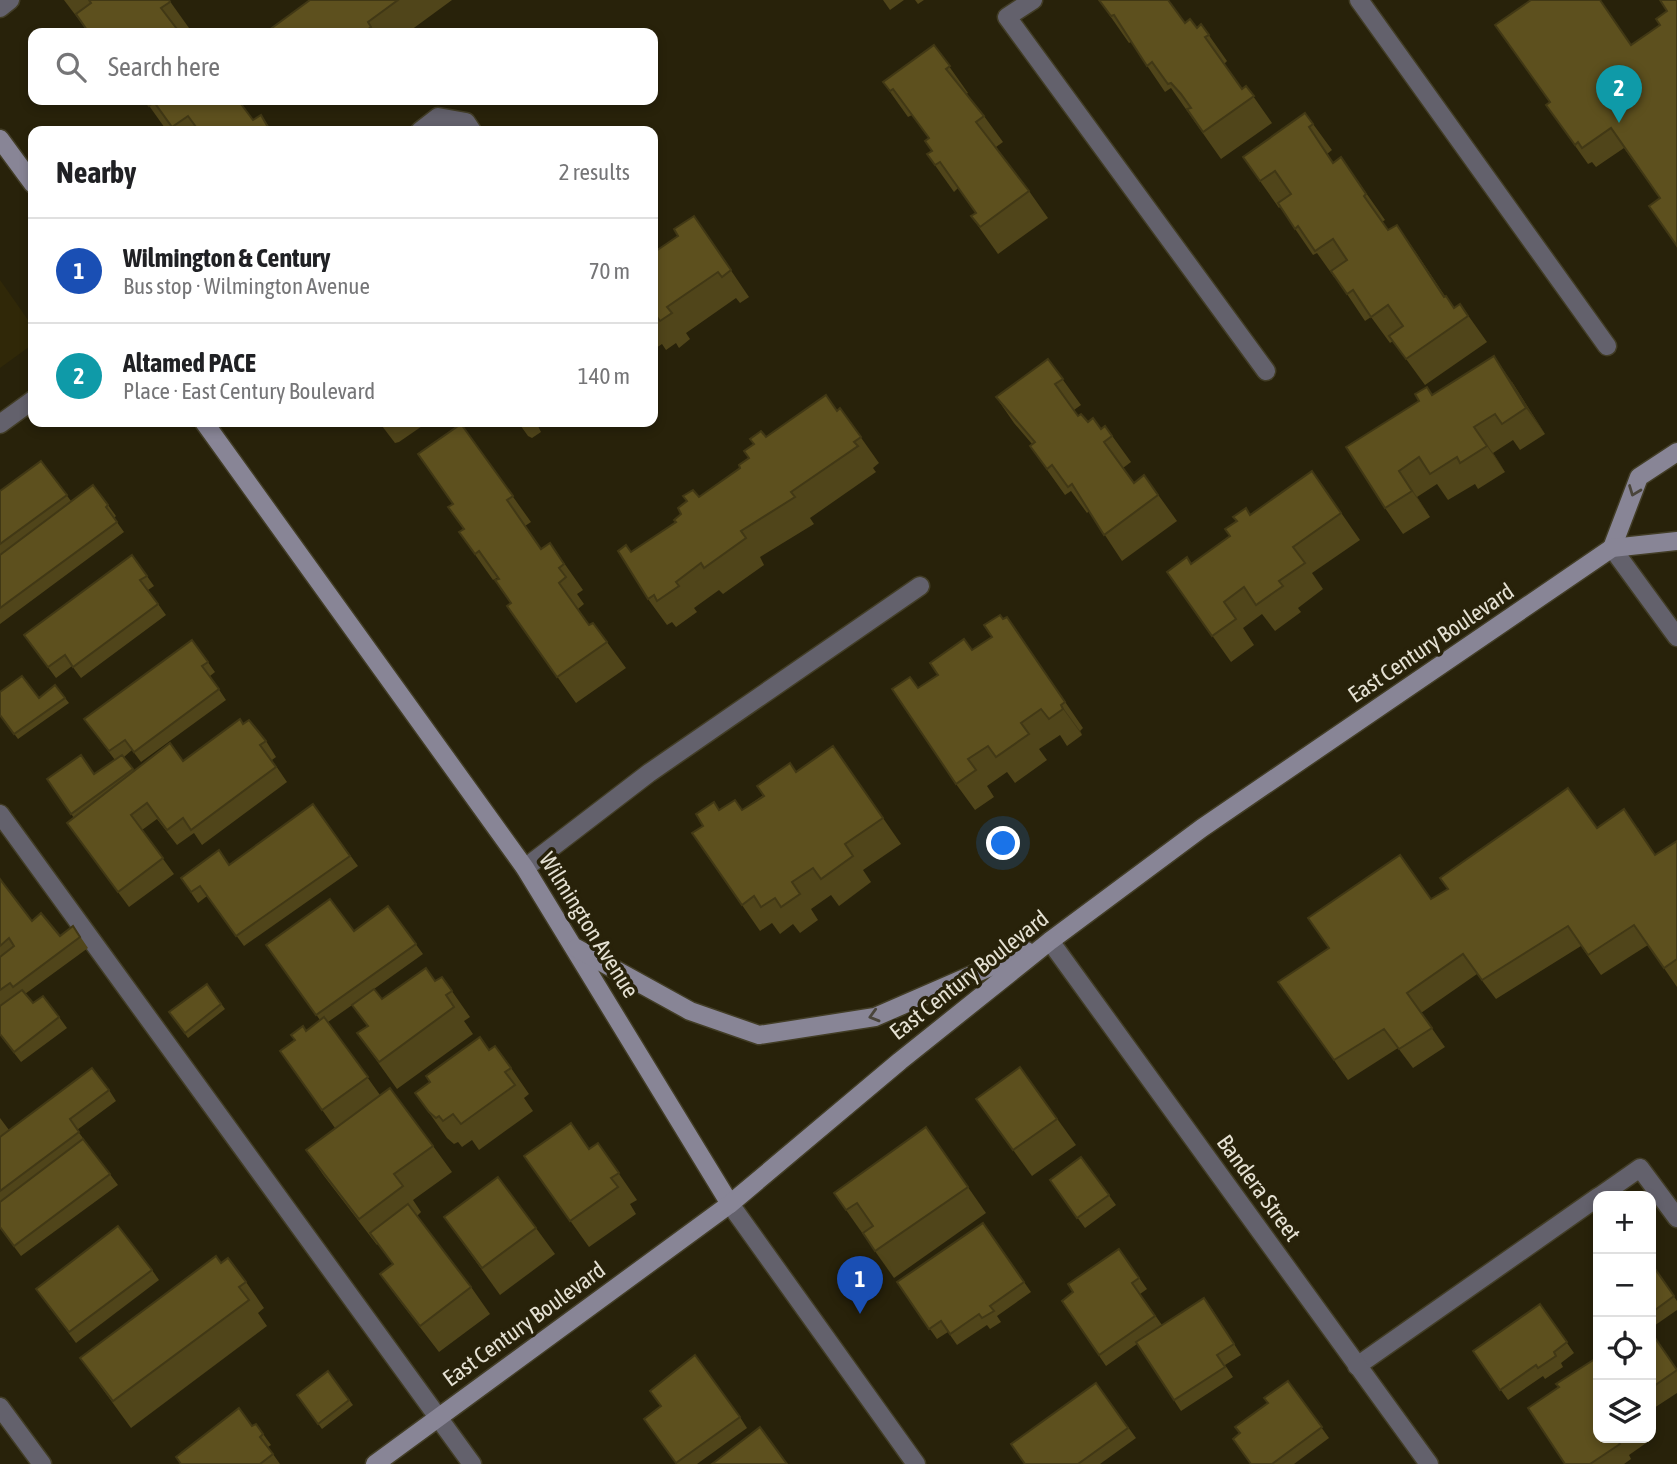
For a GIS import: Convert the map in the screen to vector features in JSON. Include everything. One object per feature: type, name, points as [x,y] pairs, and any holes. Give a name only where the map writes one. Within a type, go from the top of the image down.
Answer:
[{"type":"main road","points":[[0,139],[28,177]]},
{"type":"main road","name":"Wilmington Avenue","points":[[208,427],[525,868],[730,1204]]},
{"type":"main road","points":[[1612,548],[1639,477],[1677,452]]},
{"type":"main road","name":"East Century Boulevard","points":[[375,1464],[730,1204],[900,1061],[1050,941],[1202,828],[1612,548],[1677,541]]},
{"type":"main road","points":[[576,948],[690,1011],[759,1035],[874,1017],[1050,941]]},
{"type":"street","points":[[0,8],[10,0]]},
{"type":"street","points":[[1033,0],[1007,17],[1266,370]]},
{"type":"street","points":[[1359,0],[1607,346]]},
{"type":"street","points":[[426,126],[438,117],[466,122],[469,126]]},
{"type":"street","points":[[0,424],[28,404]]},
{"type":"street","points":[[1612,548],[1677,637]]},
{"type":"street","points":[[525,868],[649,773],[920,586]]},
{"type":"street","points":[[0,814],[472,1464]]},
{"type":"street","name":"Bandera Street","points":[[1050,941],[1429,1464]]},
{"type":"street","points":[[1607,1191],[1640,1168],[1677,1219]]},
{"type":"street","points":[[1357,1366],[1593,1201]]},
{"type":"street","name":"Wilmington Avenue","points":[[730,1204],[916,1464]]},
{"type":"street","points":[[0,1407],[42,1464]]},
{"type":"shaded area","points":[[0,280],[28,320],[28,348],[0,368]]},
{"type":"building","points":[[89,0],[169,0],[170,2],[161,8],[176,28],[86,28],[76,14],[91,3]]},
{"type":"building","points":[[310,0],[398,0],[368,22],[370,28],[272,28]]},
{"type":"building","points":[[1099,0],[1168,0],[1185,23],[1190,19],[1197,28],[1201,24],[1209,35],[1205,37],[1242,89],[1246,86],[1254,96],[1203,132],[1187,109],[1191,108],[1181,94],[1171,83],[1168,84],[1152,62],[1147,66],[1114,15],[1111,16]]},
{"type":"building","points":[[1531,0],[1600,0],[1631,45],[1660,25],[1656,19],[1667,11],[1660,0],[1677,0],[1677,246],[1649,206],[1660,198],[1611,128],[1582,148],[1578,142],[1575,145],[1546,105],[1550,102],[1495,25]]},
{"type":"building","points":[[934,45],[950,66],[946,69],[984,116],[976,122],[1029,191],[980,227],[971,216],[976,213],[940,162],[935,165],[927,154],[932,151],[925,141],[929,138],[893,89],[890,91],[883,82]]},
{"type":"building","points":[[156,105],[242,105],[253,120],[261,115],[267,126],[195,126],[188,116],[171,126]]},
{"type":"building","points":[[1305,113],[1313,124],[1309,127],[1333,163],[1341,157],[1388,230],[1397,225],[1444,297],[1446,296],[1454,308],[1460,304],[1468,316],[1406,359],[1389,336],[1403,326],[1388,305],[1371,317],[1353,290],[1347,294],[1331,271],[1347,260],[1333,239],[1315,251],[1298,226],[1295,229],[1278,203],[1291,194],[1275,171],[1260,181],[1243,157]]},
{"type":"building","points":[[694,216],[731,270],[722,277],[718,272],[667,307],[672,313],[660,321],[658,250],[678,236],[674,229]]},
{"type":"building","points":[[1494,356],[1526,408],[1502,424],[1495,414],[1474,427],[1487,446],[1460,463],[1457,457],[1430,474],[1419,457],[1399,471],[1412,491],[1385,508],[1346,447],[1419,401],[1415,394],[1427,387],[1432,395]]},
{"type":"building","points":[[1048,359],[1063,379],[1055,384],[1078,416],[1081,414],[1088,422],[1093,418],[1101,429],[1105,426],[1112,436],[1104,442],[1134,483],[1144,475],[1158,495],[1104,535],[1072,484],[1068,487],[1052,465],[1047,469],[1030,446],[1035,442],[996,397]]},
{"type":"building","points":[[826,395],[837,411],[840,408],[861,437],[854,442],[858,446],[791,492],[795,497],[741,531],[746,538],[704,568],[701,563],[676,582],[679,586],[657,601],[654,595],[648,599],[618,551],[626,545],[631,552],[676,522],[674,520],[681,514],[678,508],[687,501],[683,496],[693,490],[699,497],[740,468],[739,465],[749,458],[744,451],[754,444],[750,439],[761,431],[766,437]]},
{"type":"building","points":[[457,427],[463,427],[513,496],[507,500],[541,549],[550,543],[564,564],[559,568],[566,577],[559,583],[589,625],[593,623],[607,642],[557,677],[507,606],[511,603],[495,580],[499,579],[479,551],[475,554],[459,532],[464,529],[448,507],[453,504],[418,454]]},
{"type":"building","points":[[41,461],[67,495],[0,544],[0,491]]},
{"type":"building","points":[[1312,471],[1341,513],[1293,547],[1305,563],[1279,581],[1283,586],[1256,605],[1244,587],[1224,602],[1236,619],[1212,636],[1167,572],[1187,557],[1191,564],[1230,536],[1225,529],[1237,521],[1233,517],[1246,508],[1250,515]]},
{"type":"building","points":[[93,485],[117,522],[0,608],[0,555]]},
{"type":"building","points":[[132,555],[147,576],[140,580],[158,604],[73,667],[65,655],[48,667],[24,635]]},
{"type":"building","points":[[1000,615],[1003,619],[1007,617],[1065,702],[1061,705],[1063,709],[1049,719],[1041,709],[1021,723],[1029,734],[996,757],[988,746],[968,759],[976,770],[956,784],[892,689],[910,677],[918,688],[938,675],[930,663],[964,639],[972,650],[992,637],[984,625]]},
{"type":"building","points":[[192,640],[208,662],[202,666],[219,689],[134,752],[125,740],[109,751],[84,719]]},
{"type":"building","points":[[22,676],[39,698],[55,685],[65,698],[14,734],[0,715],[0,692]]},
{"type":"building","points":[[240,719],[243,724],[249,720],[266,741],[260,745],[276,767],[191,830],[183,818],[167,830],[147,803],[131,815],[163,858],[118,892],[67,823],[170,743],[183,761]]},
{"type":"building","points":[[833,746],[883,818],[845,844],[853,856],[821,879],[813,868],[792,882],[800,894],[781,907],[775,898],[761,907],[754,896],[742,905],[692,833],[703,826],[696,814],[714,802],[719,810],[735,800],[742,810],[764,796],[757,786],[790,763],[796,772]]},
{"type":"building","points":[[81,755],[94,774],[122,755],[133,769],[71,814],[47,779]]},
{"type":"building","points":[[1568,788],[1597,828],[1624,809],[1655,855],[1677,841],[1677,959],[1664,968],[1634,925],[1588,955],[1568,926],[1482,980],[1463,954],[1407,993],[1432,1028],[1399,1049],[1384,1029],[1334,1060],[1278,982],[1329,948],[1308,918],[1400,855],[1431,899],[1448,889],[1440,878]]},
{"type":"building","points":[[313,804],[350,856],[236,936],[200,886],[191,892],[181,878],[219,850],[229,865]]},
{"type":"building","points":[[0,879],[32,921],[41,913],[60,936],[73,926],[80,937],[13,987],[10,983],[0,990],[0,957],[14,946],[9,938],[0,946]]},
{"type":"building","points":[[330,899],[354,931],[388,906],[416,944],[316,1015],[266,945]]},
{"type":"building","points":[[426,968],[435,981],[442,977],[452,991],[446,995],[454,1007],[379,1062],[357,1033],[368,1026],[352,1005],[374,989],[382,999]]},
{"type":"building","points":[[207,984],[221,1004],[185,1033],[169,1012]]},
{"type":"building","points":[[22,990],[33,1003],[43,996],[59,1017],[14,1052],[0,1034],[0,1006]]},
{"type":"building","points":[[324,1017],[368,1077],[322,1110],[280,1051],[295,1040],[291,1035],[303,1026],[306,1031]]},
{"type":"building","points":[[480,1037],[489,1050],[495,1046],[511,1068],[505,1072],[515,1085],[461,1124],[453,1114],[443,1121],[439,1116],[436,1118],[415,1093],[430,1082],[426,1076]]},
{"type":"building","points":[[1020,1067],[1057,1119],[1013,1150],[976,1099]]},
{"type":"building","points":[[92,1068],[109,1090],[70,1119],[79,1132],[0,1191],[0,1137]]},
{"type":"building","points":[[390,1088],[433,1146],[394,1174],[403,1186],[359,1219],[306,1150]]},
{"type":"building","points":[[571,1123],[589,1149],[598,1143],[619,1173],[611,1178],[618,1187],[570,1221],[524,1156]]},
{"type":"building","points":[[926,1127],[968,1187],[875,1251],[863,1233],[873,1226],[857,1203],[846,1210],[834,1193]]},
{"type":"building","points":[[83,1139],[110,1174],[14,1246],[0,1227],[0,1202]]},
{"type":"building","points":[[1081,1157],[1109,1195],[1077,1218],[1050,1180]]},
{"type":"building","points":[[498,1177],[536,1228],[482,1268],[444,1217]]},
{"type":"building","points":[[408,1204],[471,1287],[420,1326],[380,1274],[393,1264],[370,1233]]},
{"type":"building","points":[[983,1223],[1024,1282],[990,1306],[994,1311],[982,1318],[979,1314],[950,1334],[941,1321],[929,1329],[897,1282]]},
{"type":"building","points":[[118,1226],[152,1270],[69,1332],[36,1289]]},
{"type":"building","points":[[1119,1249],[1139,1278],[1132,1283],[1155,1316],[1099,1355],[1062,1301],[1073,1292],[1068,1284]]},
{"type":"building","points":[[216,1256],[221,1263],[228,1258],[246,1282],[239,1287],[249,1300],[113,1401],[80,1358]]},
{"type":"building","points":[[1656,1270],[1674,1296],[1656,1309]]},
{"type":"building","points":[[1204,1298],[1234,1344],[1217,1355],[1225,1367],[1174,1400],[1136,1342]]},
{"type":"building","points":[[1540,1304],[1567,1342],[1554,1352],[1556,1356],[1538,1368],[1536,1365],[1500,1390],[1473,1351]]},
{"type":"building","points":[[1656,1339],[1677,1370],[1656,1385]]},
{"type":"building","points":[[695,1355],[740,1417],[676,1463],[644,1419],[661,1406],[650,1391]]},
{"type":"building","points":[[1593,1360],[1593,1443],[1620,1444],[1590,1464],[1565,1464],[1528,1408],[1559,1387],[1556,1384]]},
{"type":"building","points":[[328,1371],[349,1400],[318,1424],[297,1395]]},
{"type":"building","points":[[1288,1381],[1322,1427],[1272,1464],[1251,1464],[1233,1439],[1240,1433],[1235,1427],[1268,1403],[1264,1398]]},
{"type":"building","points":[[1096,1383],[1128,1428],[1078,1464],[1025,1464],[1011,1444]]},
{"type":"building","points":[[239,1408],[252,1426],[256,1424],[263,1434],[260,1437],[273,1454],[260,1464],[181,1464],[176,1457]]},
{"type":"building","points":[[760,1427],[787,1464],[712,1464]]},
{"type":"place","name":"Altamed PACE","points":[[1619,123]]},
{"type":"place","name":"Wilmington & Century","points":[[860,1314]]}]
